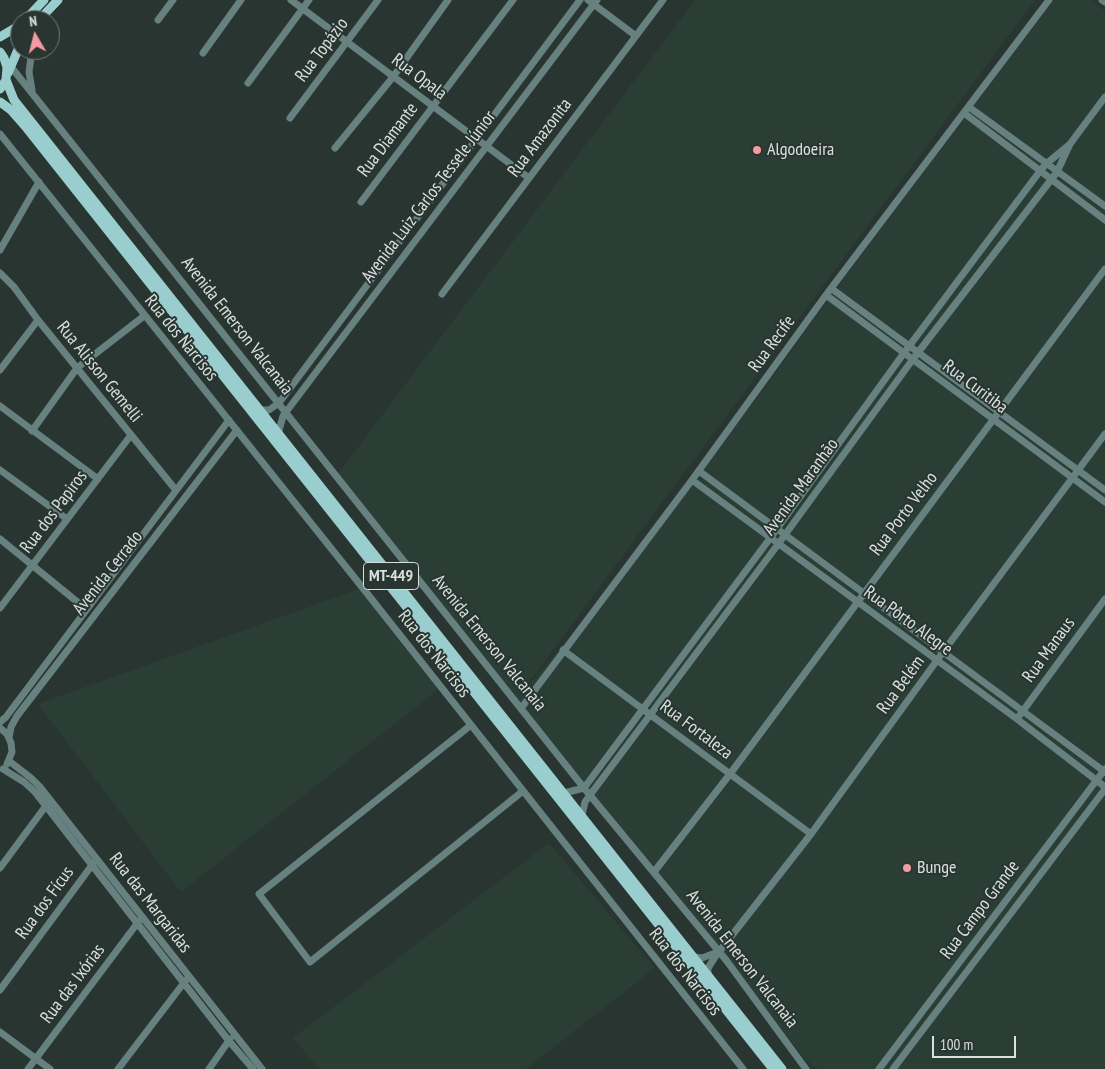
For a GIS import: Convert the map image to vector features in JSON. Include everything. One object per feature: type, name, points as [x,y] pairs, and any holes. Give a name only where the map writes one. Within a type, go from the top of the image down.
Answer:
[{"type":"main road","points":[[34,10],[44,0]]},
{"type":"main road","points":[[49,10],[58,0]]},
{"type":"main road","name":"MT-449","points":[[2,55],[7,67],[6,77],[14,100],[782,1069]]},
{"type":"main road","points":[[0,89],[14,60]]},
{"type":"main road","name":"MT-449","points":[[0,102],[11,110],[31,134],[773,1069]]},
{"type":"street","points":[[158,20],[172,0]]},
{"type":"street","points":[[203,53],[241,0]]},
{"type":"street","name":"Rua Opala","points":[[291,0],[529,178]]},
{"type":"street","points":[[248,83],[309,0]]},
{"type":"street","name":"Rua Topázio","points":[[290,118],[378,0]]},
{"type":"street","points":[[335,148],[393,77],[448,0]]},
{"type":"street","name":"Rua Diamante","points":[[361,202],[513,0]]},
{"type":"street","name":"Avenida Luiz Carlos Tessele Júnior","points":[[279,403],[580,0]]},
{"type":"street","name":"Rua Amazonita","points":[[442,294],[663,0]]},
{"type":"street","name":"Rua Recife","points":[[522,707],[699,471],[826,295],[1049,0]]},
{"type":"street","points":[[593,1],[636,36]]},
{"type":"street","name":"Avenida Luiz Carlos Tessele Júnior","points":[[278,434],[280,422],[286,412],[593,1]]},
{"type":"street","name":"Avenida Emerson Valcanaia","points":[[2,55],[522,707],[584,788],[719,952],[806,1068]]},
{"type":"street","points":[[31,60],[29,72],[31,87],[36,97]]},
{"type":"street","points":[[1070,144],[1105,97]]},
{"type":"street","points":[[969,107],[1105,206]]},
{"type":"street","points":[[964,113],[1105,220]]},
{"type":"street","name":"Rua dos Narcisos","points":[[0,134],[743,1069]]},
{"type":"street","name":"Rua dos Narcisos","points":[[0,138],[7,143]]},
{"type":"street","name":"Avenida Maranhão","points":[[584,788],[1040,171],[1042,161],[1070,144]]},
{"type":"street","name":"Avenida Maranhão","points":[[582,815],[585,802],[590,795],[651,716],[913,359],[1057,172],[1070,144]]},
{"type":"street","points":[[0,250],[39,182]]},
{"type":"street","name":"Rua Porto Velho","points":[[654,872],[730,774],[1105,269]]},
{"type":"street","name":"Rua Alisson Gemelli","points":[[0,273],[14,287],[38,320],[175,489]]},
{"type":"street","name":"Rua Curitiba","points":[[832,289],[1105,490]]},
{"type":"street","name":"Rua Curitiba","points":[[826,295],[1105,502]]},
{"type":"street","points":[[32,431],[77,368],[144,316]]},
{"type":"street","points":[[0,370],[38,320]]},
{"type":"street","points":[[259,410],[269,410],[279,403]]},
{"type":"street","points":[[0,406],[98,479]]},
{"type":"street","name":"Avenida Cerrado","points":[[0,722],[6,717],[175,489],[229,420]]},
{"type":"street","name":"Avenida Cerrado","points":[[9,738],[11,727],[17,716],[237,430]]},
{"type":"street","name":"Rua Belém","points":[[708,975],[710,964],[811,834],[1105,434]]},
{"type":"street","name":"Rua dos Papiros","points":[[0,608],[131,435]]},
{"type":"street","points":[[0,470],[68,519]]},
{"type":"street","name":"Rua Pôrto Alegre","points":[[699,471],[1105,771]]},
{"type":"street","name":"Rua Pôrto Alegre","points":[[692,480],[1043,738],[1105,788]]},
{"type":"street","points":[[0,539],[86,609]]},
{"type":"street","name":"Rua Manaus","points":[[1017,719],[1105,599]]},
{"type":"street","points":[[905,638],[911,629]]},
{"type":"street","name":"Rua Fortaleza","points":[[563,650],[811,834]]},
{"type":"street","points":[[984,695],[990,686]]},
{"type":"street","points":[[471,725],[259,894],[310,962],[523,792]]},
{"type":"street","points":[[0,728],[9,738],[12,747],[9,761],[2,770]]},
{"type":"street","points":[[1043,738],[1050,730]]},
{"type":"street","points":[[1063,754],[1070,745]]},
{"type":"street","name":"Rua das Margaridas","points":[[9,761],[32,778],[48,803],[186,979],[253,1069]]},
{"type":"street","name":"Rua das Margaridas","points":[[2,770],[24,782],[48,803]]},
{"type":"street","name":"Rua Campo Grande","points":[[879,1069],[1096,780],[1105,771]]},
{"type":"street","points":[[564,793],[584,788]]},
{"type":"street","name":"Rua Campo Grande","points":[[894,1069],[1105,788]]},
{"type":"street","points":[[0,868],[48,803]]},
{"type":"street","name":"Rua dos Fícus","points":[[0,990],[94,862]]},
{"type":"street","name":"Rua das Ixórias","points":[[28,1069],[140,920]]},
{"type":"street","points":[[695,957],[702,958],[719,952]]},
{"type":"street","points":[[118,1069],[186,979]]},
{"type":"street","points":[[0,1032],[50,1069]]},
{"type":"street","points":[[209,1069],[231,1038]]},
{"type":"street","name":"Rua das Margaridas","points":[[231,1038],[262,1069]]},
{"type":"shaded area","points":[[695,0],[1035,0],[521,693],[565,643],[759,396],[829,298],[1054,0],[1091,0],[1105,11],[1105,1069],[818,1069],[812,1065],[803,1057],[728,959],[337,475]]},
{"type":"shaded area","points":[[359,589],[439,689],[181,892],[38,704]]},
{"type":"shaded area","points":[[549,843],[655,968],[526,1069],[319,1069],[293,1038]]},
{"type":"place","name":"Algodoeira","points":[[757,150]]},
{"type":"place","name":"Bunge","points":[[907,868]]}]
